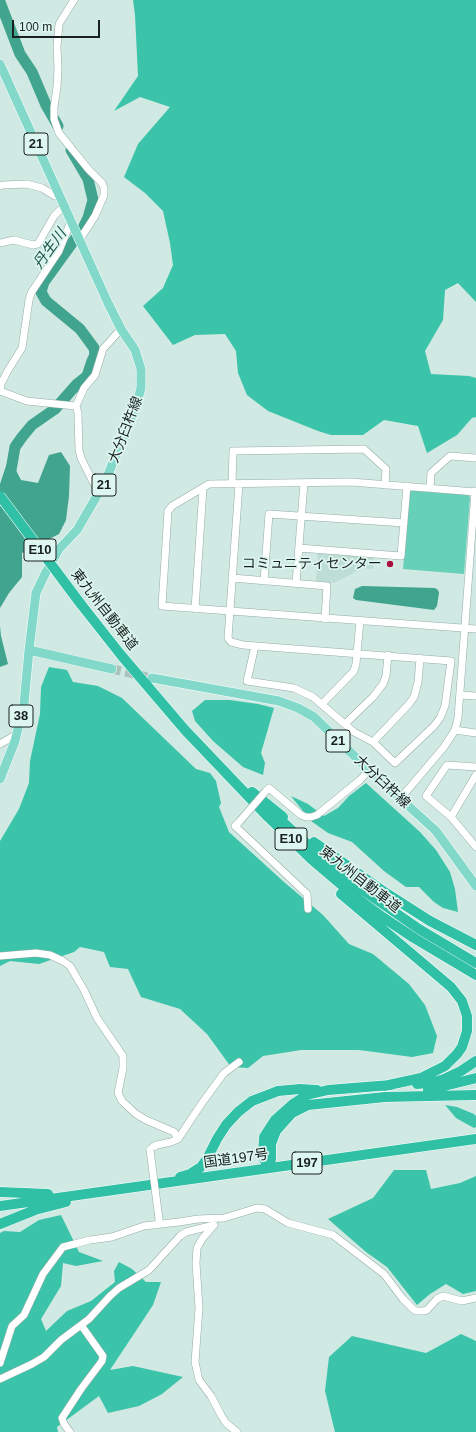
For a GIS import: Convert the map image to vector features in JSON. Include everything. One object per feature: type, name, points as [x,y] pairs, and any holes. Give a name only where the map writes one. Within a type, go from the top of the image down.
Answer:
[{"type":"highway","name":"東九州自動車道","points":[[0,496],[121,655],[185,730],[268,817],[329,875],[384,918],[445,951],[476,963]]},
{"type":"highway","name":"東九州自動車道","points":[[160,700],[208,750],[294,832],[340,872],[476,975]]},
{"type":"highway","points":[[185,730],[270,827],[294,852],[441,979],[457,994],[462,1001],[467,1016],[468,1030],[462,1047],[452,1061],[438,1071],[421,1078],[384,1086]]},
{"type":"highway","points":[[252,792],[316,844],[349,868],[409,908],[476,945]]},
{"type":"highway","points":[[138,1187],[184,1176],[196,1171],[205,1162],[217,1138],[226,1125],[238,1112],[252,1101],[278,1092],[413,1085],[435,1082],[461,1071],[476,1061]]},
{"type":"highway","points":[[269,1168],[273,1137],[287,1118],[297,1110],[308,1105],[385,1097],[448,1086],[476,1078]]},
{"type":"highway","points":[[269,1168],[264,1160],[263,1149],[264,1137],[270,1126],[283,1112],[300,1099],[316,1092],[328,1090]]},
{"type":"highway","points":[[385,1097],[476,1095]]},
{"type":"highway","points":[[273,1137],[272,1149],[279,1160],[283,1161],[336,1154],[376,1153]]},
{"type":"highway","name":"国道197号","points":[[0,1206],[476,1139]]},
{"type":"highway","points":[[0,1192],[45,1194],[100,1192]]},
{"type":"highway","points":[[0,1224],[35,1210],[100,1192]]},
{"type":"main road","name":"大分臼杵線","points":[[0,64],[121,329],[135,350],[141,369],[141,388],[127,431],[99,494],[77,530],[59,549],[36,593],[29,650]]},
{"type":"main road","points":[[29,650],[51,654],[112,670]]},
{"type":"main road","name":"38","points":[[0,779],[15,742],[24,704],[29,650]]},
{"type":"main road","name":"大分臼杵線","points":[[152,678],[279,701],[298,708],[314,717],[436,831],[476,886]]},
{"type":"street","points":[[74,0],[59,24],[54,119],[59,133],[89,170],[102,183],[104,188],[104,195],[95,216],[79,238]]},
{"type":"street","points":[[0,186],[27,184],[42,188],[55,196],[59,195]]},
{"type":"street","points":[[0,243],[14,240],[33,245],[38,244],[54,216],[65,207]]},
{"type":"street","points":[[72,223],[60,251],[31,293],[22,348],[7,372],[1,384],[0,391],[27,401],[75,406]]},
{"type":"street","points":[[99,494],[81,458],[79,450],[78,414],[75,406],[84,388],[95,375],[103,349],[121,329]]},
{"type":"street","points":[[255,646],[246,681],[294,688],[313,697],[354,732],[373,742],[396,763],[434,726],[440,718],[445,706],[451,660],[255,646],[231,642],[228,638],[236,484],[233,451],[364,449],[386,469],[385,485]]},
{"type":"street","points":[[430,488],[431,473],[450,456],[476,458]]},
{"type":"street","points":[[400,799],[444,747],[455,730],[458,718],[465,628],[474,528],[476,492],[351,482],[210,484],[172,506],[168,511],[162,606],[325,619],[360,621],[465,628],[476,629]]},
{"type":"street","points":[[296,583],[304,483]]},
{"type":"street","points":[[299,548],[401,556],[407,486]]},
{"type":"street","points":[[195,609],[203,488]]},
{"type":"street","points":[[264,581],[269,514],[404,524]]},
{"type":"street","points":[[232,578],[326,586],[325,619]]},
{"type":"street","points":[[322,704],[354,672],[360,621]]},
{"type":"street","points":[[345,724],[373,697],[383,684],[386,676],[388,656]]},
{"type":"street","points":[[373,742],[410,704],[414,697],[418,682],[420,658]]},
{"type":"street","points":[[460,695],[476,696]]},
{"type":"street","points":[[455,730],[476,733]]},
{"type":"street","points":[[0,744],[17,734]]},
{"type":"street","points":[[475,841],[451,817],[426,796],[447,765],[476,767]]},
{"type":"street","points":[[308,909],[307,894],[235,826],[269,788],[301,815],[311,817],[316,815],[360,780],[369,770]]},
{"type":"street","points":[[451,817],[476,775]]},
{"type":"street","points":[[0,956],[36,953],[50,955],[70,966],[84,990],[97,1018],[123,1056],[123,1068],[118,1093],[122,1101],[136,1114],[146,1120],[174,1132],[178,1139]]},
{"type":"street","points":[[159,1222],[150,1150],[157,1145],[178,1139],[224,1073],[239,1062]]},
{"type":"street","points":[[0,1363],[12,1326],[24,1315],[43,1274],[63,1247],[90,1240],[112,1237],[159,1222],[198,1218],[224,1218],[257,1208],[265,1209],[288,1223],[333,1235],[384,1274],[403,1299],[416,1311],[427,1310],[443,1296],[462,1301],[476,1298]]},
{"type":"street","points":[[224,1218],[214,1225],[205,1235],[197,1248],[196,1263],[199,1308],[195,1362],[199,1380],[211,1396],[220,1415],[226,1423],[237,1432]]},
{"type":"street","points":[[0,1379],[32,1364],[44,1356],[61,1340],[89,1320],[119,1288],[149,1270],[180,1236],[186,1232],[214,1225]]},
{"type":"street","points":[[70,1432],[64,1424],[62,1418],[102,1361],[103,1356],[81,1325]]},
{"type":"shaded area","points":[[133,0],[476,0],[476,302],[458,283],[445,290],[443,320],[425,351],[431,374],[469,376],[476,378],[476,417],[472,418],[457,435],[427,453],[418,426],[384,420],[363,435],[331,435],[268,411],[247,395],[238,373],[236,351],[225,334],[195,335],[173,345],[143,306],[163,288],[173,265],[170,243],[163,211],[145,193],[124,177],[138,144],[170,107],[140,97],[114,111],[138,76]]},
{"type":"shaded area","points":[[61,452],[70,466],[69,496],[66,520],[59,534],[22,553],[22,577],[9,593],[0,608],[0,484],[9,457],[21,480],[38,483],[49,455]]},
{"type":"shaded area","points":[[411,490],[468,495],[470,497],[464,574],[403,569]]},
{"type":"shaded area","points":[[318,552],[374,556],[373,569],[363,568],[334,583],[316,581]]},
{"type":"shaded area","points":[[362,586],[435,588],[439,593],[437,606],[434,610],[356,600],[353,598],[355,589]]},
{"type":"shaded area","points":[[0,626],[8,664],[0,667]]},
{"type":"shaded area","points":[[49,667],[67,670],[73,682],[98,686],[122,698],[196,769],[210,773],[216,781],[221,803],[219,807],[229,832],[323,915],[349,944],[373,954],[409,984],[425,1005],[437,1036],[433,1053],[412,1057],[359,1050],[301,1050],[263,1056],[248,1068],[231,1067],[207,1034],[180,1009],[141,997],[128,969],[110,967],[104,952],[80,947],[74,952],[39,964],[10,961],[0,966],[0,841],[19,809],[29,783],[30,761],[40,714],[41,687]]},
{"type":"shaded area","points":[[205,700],[230,700],[274,708],[261,753],[265,763],[263,775],[243,767],[213,741],[195,721],[192,711]]},
{"type":"shaded area","points":[[366,783],[420,832],[436,850],[450,872],[455,889],[458,912],[443,908],[434,902],[419,887],[406,887],[384,871],[352,842],[328,833],[311,821],[291,796],[308,804],[324,816],[338,808],[349,796]]},
{"type":"shaded area","points":[[445,1105],[457,1107],[474,1114],[476,1116],[476,1127],[474,1128],[456,1118]]},
{"type":"shaded area","points":[[394,1170],[426,1170],[431,1189],[460,1183],[476,1176],[476,1291],[463,1294],[446,1284],[430,1294],[417,1305],[387,1267],[366,1252],[328,1219],[373,1198]]},
{"type":"shaded area","points":[[61,1215],[79,1252],[103,1261],[76,1266],[63,1263],[61,1286],[41,1319],[46,1331],[67,1311],[91,1301],[115,1282],[114,1271],[119,1262],[132,1269],[146,1282],[161,1282],[153,1305],[110,1370],[133,1366],[183,1377],[162,1394],[139,1406],[108,1413],[99,1396],[57,1427],[58,1432],[0,1432],[0,1233],[4,1231],[20,1232],[39,1220]]},
{"type":"shaded area","points":[[461,1334],[476,1341],[476,1432],[335,1432],[325,1391],[329,1357],[352,1336],[426,1353]]},
{"type":"waterway","name":"丹生川","points":[[0,2],[20,54],[32,72],[46,105],[58,126]]},
{"type":"waterway","name":"丹生川","points":[[10,476],[15,447],[22,437],[32,425],[55,409],[77,384],[87,376],[95,355],[94,348],[80,329],[46,301],[41,292],[44,282],[83,228],[88,218],[93,200],[88,179],[71,150]]},
{"type":"tunnel","points":[[112,669],[152,678]]},
{"type":"place","name":"コミュニティセンター","points":[[390,564]]}]
